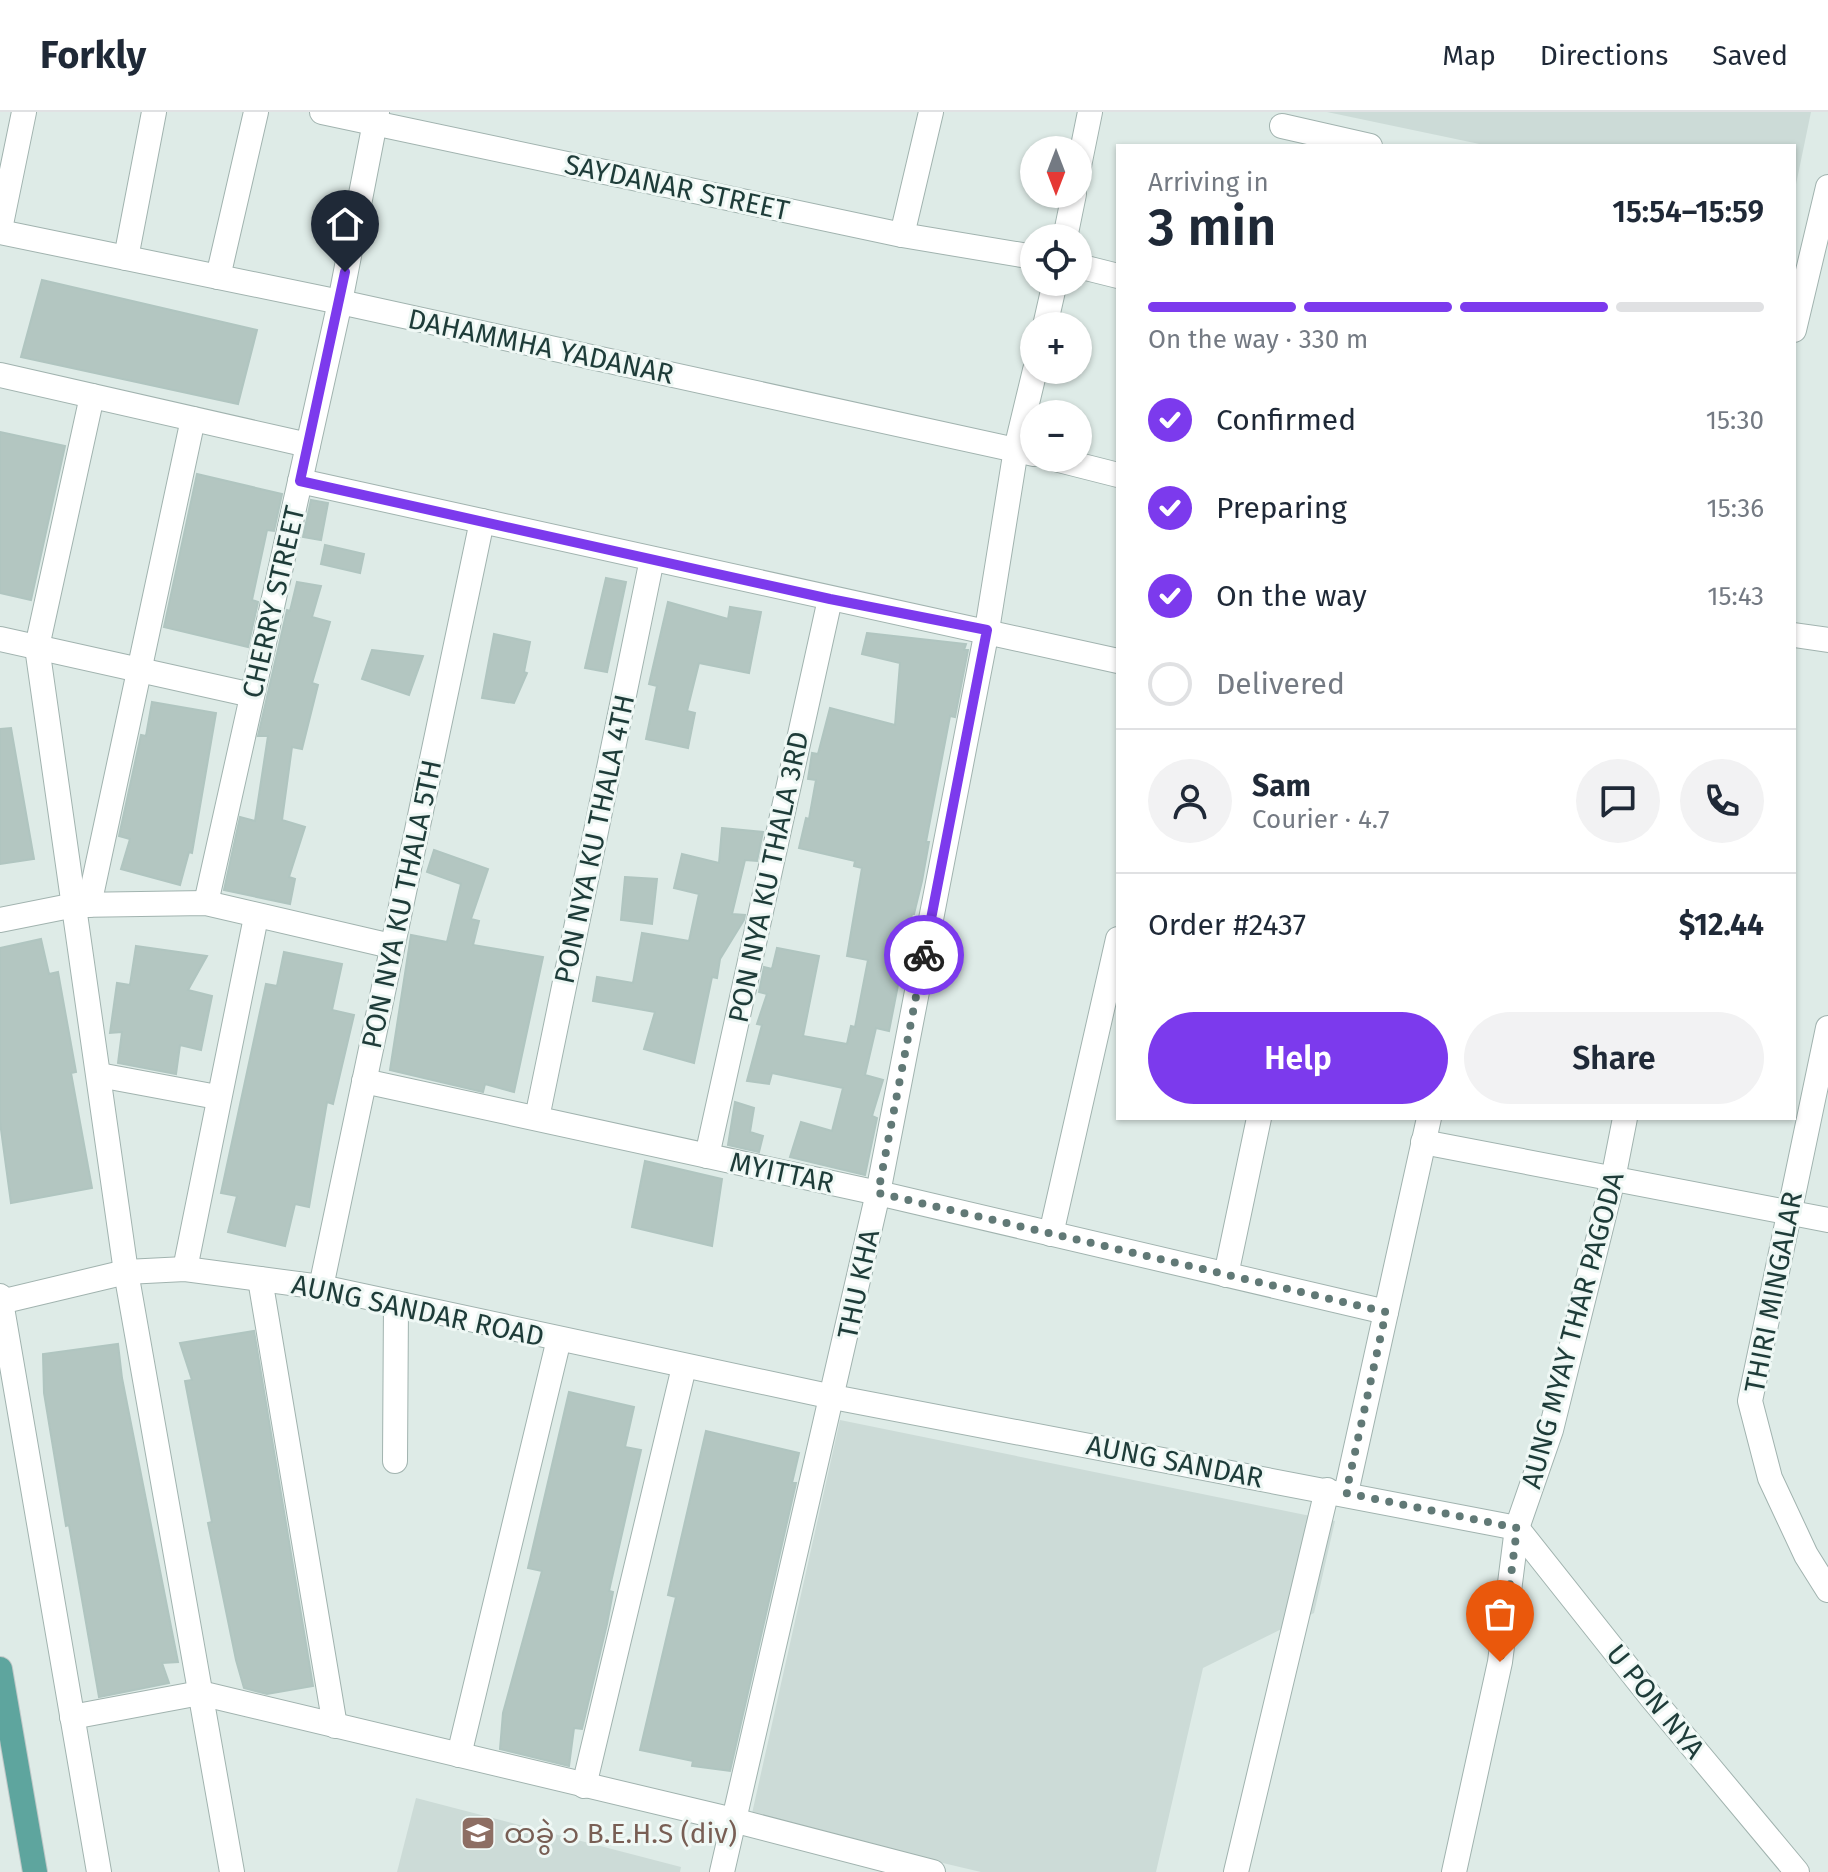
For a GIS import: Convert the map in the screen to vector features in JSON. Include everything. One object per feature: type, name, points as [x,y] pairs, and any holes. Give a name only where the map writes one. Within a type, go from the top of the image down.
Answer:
[{"type":"main road","points":[[0,1669],[35,1872]]},
{"type":"street","points":[[0,230],[24,112]]},
{"type":"street","points":[[126,258],[154,112]]},
{"type":"street","points":[[218,277],[256,112]]},
{"type":"street","name":"SAYDANAR STREET","points":[[322,112],[376,118],[902,235],[1020,255]]},
{"type":"street","points":[[902,235],[931,112]]},
{"type":"street","points":[[1085,136],[1090,112]]},
{"type":"street","name":"CHERRY STREET","points":[[206,903],[340,302],[376,118]]},
{"type":"street","points":[[1282,128],[1360,144]]},
{"type":"street","points":[[1796,313],[1804,243],[1828,187]]},
{"type":"street","name":"DAHAMMHA YADANAR","points":[[0,230],[1020,451]]},
{"type":"street","points":[[1092,270],[1116,276]]},
{"type":"street","points":[[0,375],[308,445]]},
{"type":"street","points":[[92,396],[37,647],[82,905],[99,1075],[126,1272],[232,1872]]},
{"type":"street","points":[[82,905],[140,670],[193,419]]},
{"type":"street","points":[[1092,468],[1116,474]]},
{"type":"street","name":"THU KHA","points":[[722,1872],[878,1193],[987,630],[1021,472]]},
{"type":"street","points":[[300,481],[1116,661]]},
{"type":"street","name":"PON NYA KU THALA 5TH","points":[[321,1287],[482,521]]},
{"type":"street","name":"PON NYA KU THALA 4TH","points":[[537,1118],[652,559]]},
{"type":"street","name":"PON NYA KU THALA 3RD","points":[[707,1156],[830,599]]},
{"type":"street","points":[[1796,635],[1828,640]]},
{"type":"street","points":[[0,639],[252,695]]},
{"type":"street","points":[[0,920],[82,905],[206,903],[391,946]]},
{"type":"street","points":[[185,1269],[217,1097],[256,917]]},
{"type":"street","points":[[1051,1234],[1116,948]]},
{"type":"street","name":"THIRI MINGALAR","points":[[1828,1028],[1750,1401],[1770,1478],[1806,1555],[1828,1590]]},
{"type":"street","points":[[99,1075],[217,1097]]},
{"type":"street","name":"MYITTAR","points":[[364,1081],[878,1193],[1386,1312]]},
{"type":"street","points":[[1226,1275],[1259,1120]]},
{"type":"street","points":[[1236,1872],[1386,1312],[1428,1120]]},
{"type":"street","name":"AUNG MYAY THAR PAGODA","points":[[1454,1872],[1500,1662],[1517,1528],[1551,1430],[1625,1120]]},
{"type":"street","points":[[1423,1142],[1828,1220]]},
{"type":"street","name":"AUNG SANDAR ROAD","points":[[0,1300],[126,1272],[185,1269],[321,1287],[833,1397]]},
{"type":"street","points":[[260,1279],[335,1726]]},
{"type":"street","points":[[0,1300],[99,1872]]},
{"type":"street","points":[[395,1461],[396,1303]]},
{"type":"street","points":[[459,1755],[559,1339]]},
{"type":"street","points":[[584,1786],[684,1367]]},
{"type":"street","name":"AUNG SANDAR","points":[[833,1397],[1517,1528]]},
{"type":"street","name":"U PON NYA","points":[[1517,1528],[1651,1697],[1797,1872]]},
{"type":"street","points":[[72,1717],[200,1693],[733,1820],[933,1872]]},
{"type":"shaded area","points":[[1327,112],[1811,112],[1796,184],[1796,144],[1479,144]]},
{"type":"shaded area","points":[[840,1420],[1335,1521],[1314,1613],[1203,1668],[1156,1872],[981,1872],[751,1818]]},
{"type":"shaded area","name":"ထခွဲ ၁ B.E.H.S (div)","points":[[416,1798],[681,1867],[680,1872],[397,1872]]},
{"type":"building","points":[[42,280],[257,330],[238,404],[21,357]]},
{"type":"building","points":[[0,432],[65,446],[31,600],[0,593]]},
{"type":"building","points":[[197,474],[282,494],[274,531],[267,530],[252,600],[258,602],[248,647],[164,627]]},
{"type":"building","points":[[311,500],[328,503],[321,540],[303,537]]},
{"type":"building","points":[[325,545],[364,554],[360,573],[321,564]]},
{"type":"building","points":[[606,578],[626,582],[607,672],[585,668]]},
{"type":"building","points":[[297,582],[321,586],[312,617],[330,622],[312,683],[318,685],[302,749],[292,747],[282,820],[305,827],[289,877],[295,879],[290,904],[224,890],[240,817],[255,821],[268,736],[258,736],[287,610],[290,611]]},
{"type":"building","points":[[668,602],[728,619],[730,607],[761,612],[749,673],[699,663],[687,711],[695,713],[688,748],[646,739],[657,686],[649,684]]},
{"type":"building","points":[[867,633],[966,644],[964,650],[968,650],[955,717],[950,716],[926,842],[929,842],[922,881],[912,914],[889,1031],[876,1028],[865,1075],[883,1080],[872,1116],[877,1118],[865,1175],[790,1157],[801,1122],[832,1131],[843,1088],[772,1073],[769,1084],[747,1081],[762,1025],[757,1024],[767,994],[759,992],[764,967],[772,969],[777,948],[819,956],[803,1036],[847,1044],[851,1026],[855,1027],[868,960],[847,956],[862,868],[854,866],[855,861],[799,848],[806,818],[809,819],[816,780],[808,779],[812,753],[818,754],[830,708],[895,725],[900,663],[862,654]]},
{"type":"building","points":[[494,634],[530,642],[524,672],[527,673],[514,703],[482,698]]},
{"type":"building","points":[[372,650],[423,656],[409,695],[362,679]]},
{"type":"building","points":[[152,702],[216,713],[192,853],[189,852],[180,885],[121,869],[130,839],[119,836],[141,735],[146,736]]},
{"type":"building","points":[[11,728],[34,859],[0,864],[0,729]]},
{"type":"building","points":[[722,828],[763,832],[757,861],[745,860],[732,914],[745,915],[744,920],[720,959],[717,978],[712,977],[694,1063],[644,1049],[655,1012],[593,1001],[597,977],[633,983],[642,933],[689,941],[699,894],[674,888],[682,854],[719,863]]},
{"type":"building","points":[[434,850],[488,869],[471,919],[479,921],[473,945],[543,957],[514,1092],[485,1084],[483,1092],[390,1070],[411,935],[447,942],[461,884],[427,872]]},
{"type":"building","points":[[625,877],[657,879],[652,924],[621,920]]},
{"type":"building","points":[[41,939],[49,974],[58,972],[76,1072],[71,1073],[92,1188],[11,1203],[0,1122],[0,948]]},
{"type":"building","points":[[136,946],[207,956],[188,990],[212,996],[201,1050],[180,1045],[176,1074],[118,1063],[122,1032],[110,1033],[117,983],[130,985]]},
{"type":"building","points":[[284,952],[342,964],[332,1010],[354,1015],[333,1104],[327,1102],[309,1207],[295,1204],[285,1246],[228,1232],[237,1196],[221,1193],[266,984],[277,986]]},
{"type":"building","points":[[735,1102],[754,1108],[750,1132],[763,1136],[759,1152],[728,1145]]},
{"type":"building","points":[[645,1161],[722,1179],[712,1246],[632,1227]]},
{"type":"building","points":[[254,1331],[313,1686],[267,1694],[244,1688],[236,1660],[208,1523],[212,1522],[185,1381],[192,1380],[180,1343]]},
{"type":"building","points":[[118,1344],[178,1662],[162,1663],[169,1683],[99,1697],[44,1393],[43,1354]]},
{"type":"building","points":[[569,1392],[634,1407],[625,1447],[641,1450],[609,1591],[613,1592],[607,1624],[582,1729],[574,1728],[569,1766],[500,1749],[503,1713],[542,1571],[528,1568]]},
{"type":"building","points":[[706,1431],[799,1453],[792,1483],[796,1483],[730,1771],[692,1766],[693,1761],[640,1750],[676,1597],[668,1595]]},
{"type":"way so far","points":[[924,955],[878,1193],[1386,1312],[1346,1493],[1517,1528],[1500,1662]]},
{"type":"place","name":"ထခွဲ ၁ B.E.H.S (div)","points":[[478,1833]]},
{"type":"route","points":[[345,272],[300,481],[830,599],[987,630],[924,955]]}]
